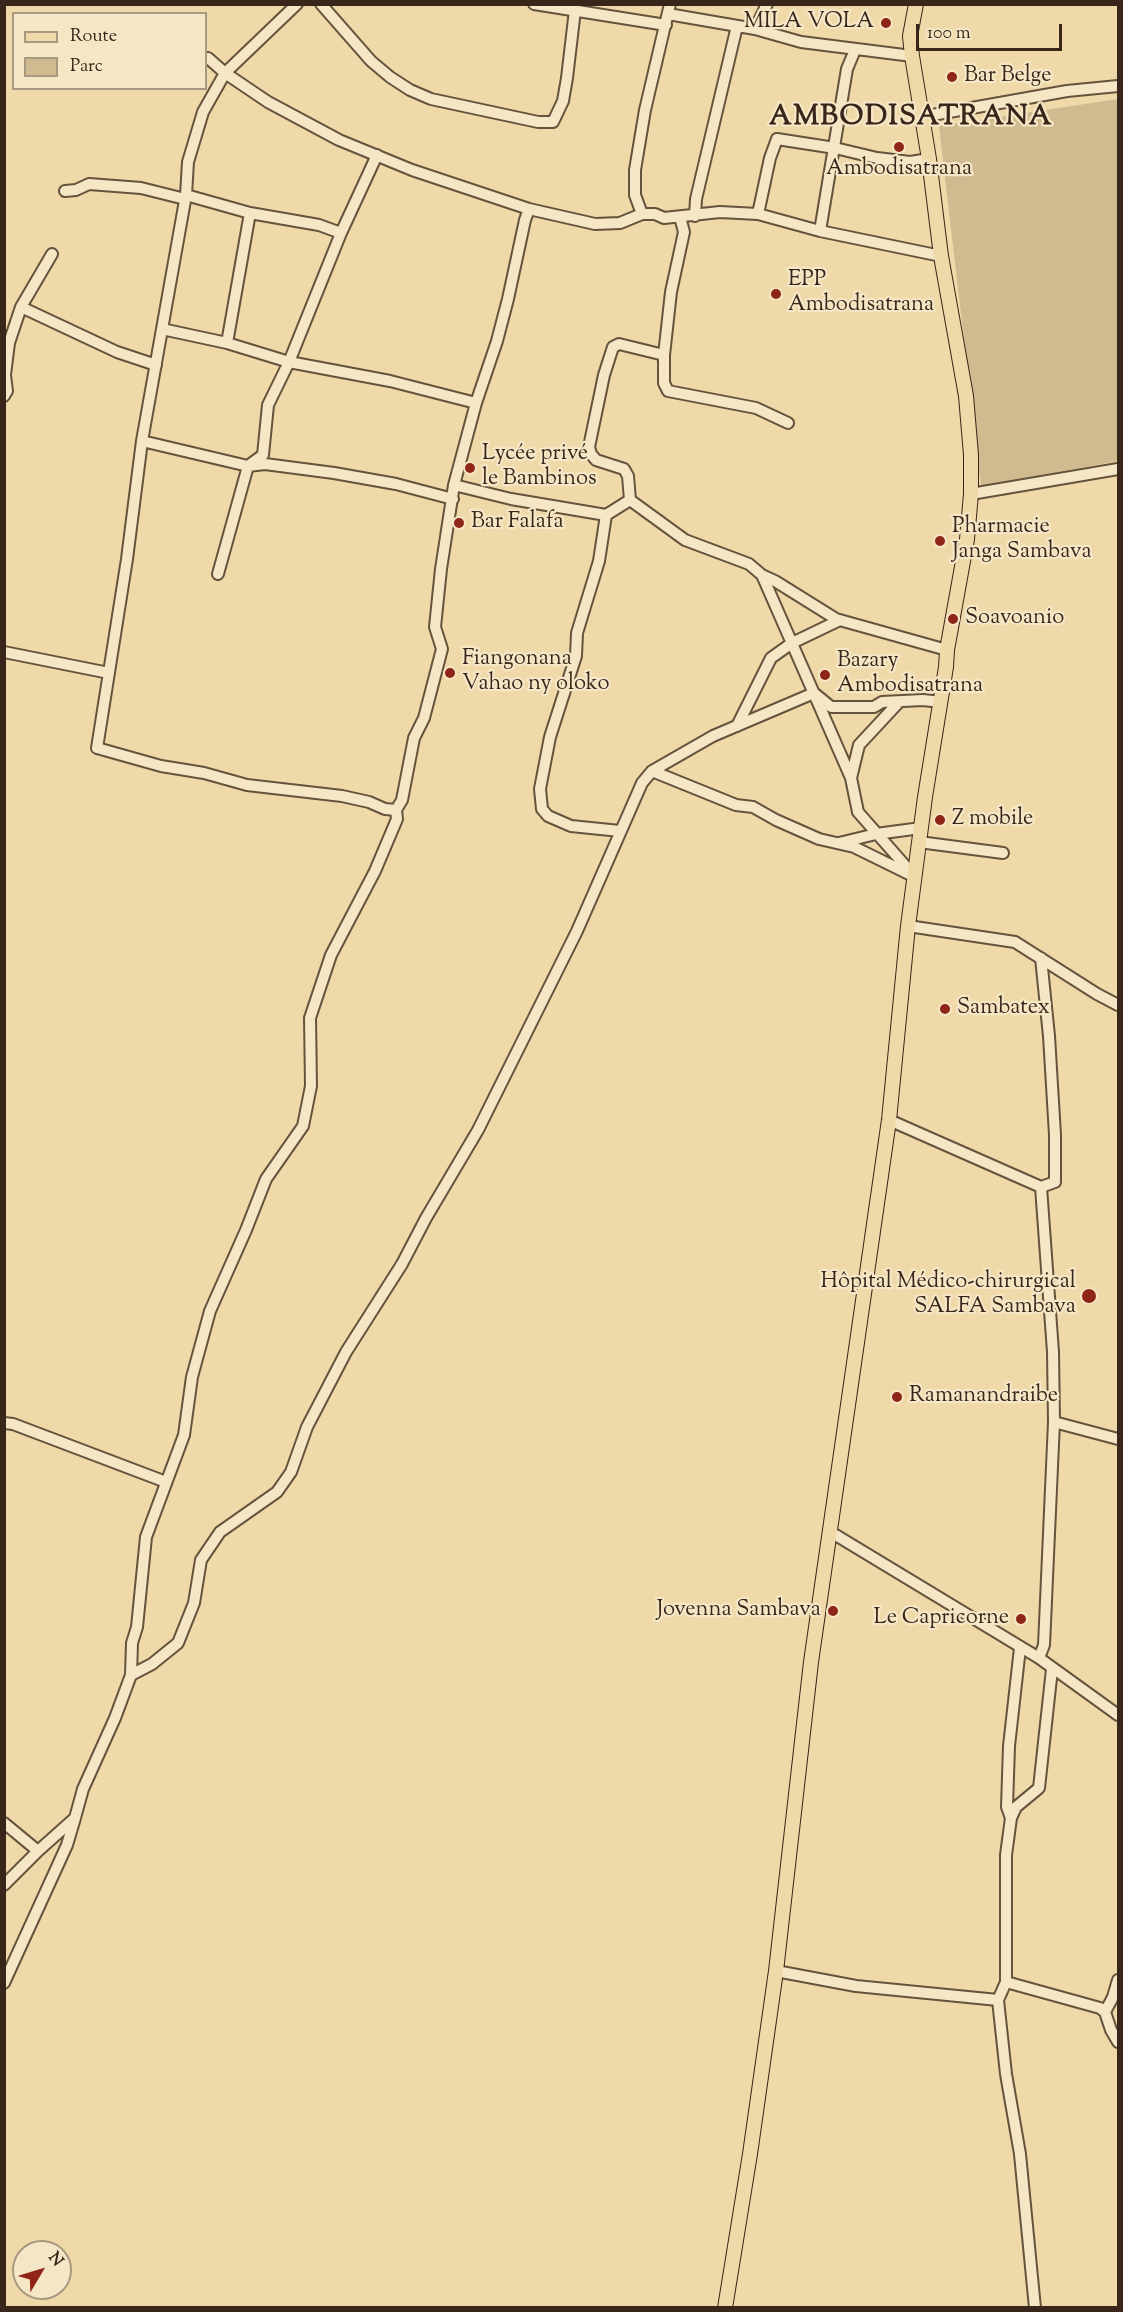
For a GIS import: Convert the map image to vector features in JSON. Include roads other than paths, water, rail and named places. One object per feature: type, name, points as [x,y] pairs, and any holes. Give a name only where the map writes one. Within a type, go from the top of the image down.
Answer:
[{"type":"main road","points":[[725,2307],[776,1971],[794,1797],[829,1531],[889,1120],[908,926],[920,835],[947,650],[967,539],[971,494],[971,455],[966,396],[941,255],[929,159],[912,56],[910,36],[916,4]]},
{"type":"street","points":[[297,4],[225,73],[204,112],[188,162],[185,197],[142,441],[127,559],[97,748],[161,766],[204,773],[246,785],[342,796],[396,810]]},
{"type":"street","points":[[321,4],[371,60],[390,77],[410,90],[431,99],[538,122],[553,122],[563,101],[575,10]]},
{"type":"street","points":[[534,4],[575,10],[668,14],[755,29],[801,42],[912,56]]},
{"type":"street","points":[[755,29],[767,4]]},
{"type":"street","points":[[642,214],[635,195],[635,170],[645,110],[668,14]]},
{"type":"street","points":[[695,216],[696,199],[737,26]]},
{"type":"street","points":[[820,231],[847,69],[855,50]]},
{"type":"street","points":[[208,58],[225,73],[268,102],[339,140],[412,170],[529,209],[595,224],[620,222],[642,214],[655,214],[664,218],[720,212],[758,214],[820,231],[941,255]]},
{"type":"street","points":[[921,117],[1067,91],[1119,86]]},
{"type":"street","points":[[758,214],[770,158],[777,139],[835,148],[877,158],[910,162],[929,159]]},
{"type":"street","points":[[218,574],[248,466],[263,454],[268,405],[290,362],[341,233],[377,155]]},
{"type":"street","points":[[65,191],[76,190],[89,184],[141,188],[250,213],[320,225],[341,233]]},
{"type":"street","points":[[4,1983],[67,1845],[83,1789],[115,1718],[131,1675],[132,1643],[137,1627],[146,1537],[183,1435],[192,1377],[210,1311],[266,1179],[303,1126],[311,1086],[310,1018],[331,955],[375,871],[397,819],[396,810],[402,800],[414,738],[424,718],[442,649],[435,627],[454,485],[476,403],[497,341],[529,209]]},
{"type":"street","points":[[227,343],[250,213]]},
{"type":"street","points":[[680,217],[684,232],[671,292],[664,355],[664,383],[668,391],[756,408],[788,423]]},
{"type":"street","points":[[4,396],[7,391],[5,375],[9,343],[21,307],[52,254]]},
{"type":"street","points":[[21,307],[107,348],[156,365]]},
{"type":"street","points":[[162,329],[227,343],[290,362],[390,381],[476,403]]},
{"type":"street","points":[[664,355],[619,344],[613,347],[604,375],[599,409],[589,447],[596,459],[624,469],[628,476],[630,500],[685,540],[749,564],[762,575],[840,620],[947,650]]},
{"type":"street","points":[[142,441],[248,466],[265,464],[334,473],[396,484],[453,499]]},
{"type":"street","points":[[971,494],[1119,469]]},
{"type":"street","points":[[454,485],[511,499],[606,515],[630,500]]},
{"type":"street","points":[[606,515],[599,561],[577,633],[576,656],[550,737],[540,789],[542,809],[548,816],[571,826],[620,831]]},
{"type":"street","points":[[762,575],[851,778],[858,812],[915,877]]},
{"type":"street","points":[[737,726],[771,658],[792,644],[840,620]]},
{"type":"street","points":[[4,652],[109,673]]},
{"type":"street","points":[[131,1675],[152,1664],[178,1643],[194,1603],[201,1560],[220,1532],[277,1492],[291,1472],[307,1427],[346,1352],[402,1264],[426,1218],[478,1130],[577,931],[642,783],[652,771],[713,736],[814,693]]},
{"type":"street","points":[[814,693],[831,707],[874,707],[882,702],[941,702]]},
{"type":"street","points":[[851,778],[859,745],[899,702]]},
{"type":"street","points":[[652,771],[736,805],[753,807],[819,839],[854,847],[915,877]]},
{"type":"street","points":[[839,843],[876,834],[920,835],[1003,853]]},
{"type":"street","points":[[908,926],[1015,942],[1097,994],[1119,1005]]},
{"type":"street","points":[[889,1120],[1041,1187],[1055,1182],[1055,1135],[1049,1036],[1041,958]]},
{"type":"street","points":[[1039,1658],[1044,1646],[1054,1422],[1053,1353],[1041,1187]]},
{"type":"street","points":[[1054,1422],[1119,1439]]},
{"type":"street","points":[[4,1423],[13,1424],[166,1482]]},
{"type":"street","points":[[829,1531],[1039,1658],[1119,1714]]},
{"type":"street","points":[[1011,1818],[1007,1807],[1009,1746],[1020,1648]]},
{"type":"street","points":[[1035,2307],[1020,2154],[1006,2074],[998,2000],[1006,1982],[1006,1855],[1011,1818],[1016,1807],[1039,1788],[1052,1669]]},
{"type":"street","points":[[4,1886],[75,1818]]},
{"type":"street","points":[[4,1823],[38,1851]]},
{"type":"street","points":[[776,1971],[856,1986],[998,2000]]},
{"type":"street","points":[[1119,1980],[1106,2012],[1111,2030],[1119,2042]]},
{"type":"street","points":[[1006,1982],[1088,2004],[1106,2012]]},
{"type":"place","name":"MILA VOLA","points":[[886,23]]},
{"type":"place","name":"Bar Belge","points":[[952,77]]},
{"type":"place","name":"Ambodisatrana","points":[[899,147]]},
{"type":"place","name":"EPP Ambodisatrana","points":[[776,294]]},
{"type":"place","name":"Lycée privé le Bambinos","points":[[470,468]]},
{"type":"place","name":"Bar Falafa","points":[[459,523]]},
{"type":"place","name":"Pharmacie Janga Sambava","points":[[940,541]]},
{"type":"place","name":"Soavoanio","points":[[953,619]]},
{"type":"place","name":"Fiangonana Vahao ny oloko","points":[[450,673]]},
{"type":"place","name":"Bazary Ambodisatrana","points":[[825,675]]},
{"type":"place","name":"Z mobile","points":[[940,820]]},
{"type":"place","name":"Sambatex","points":[[945,1009]]},
{"type":"place","name":"Hôpital Médico-chirurgical SALFA Sambava","points":[[1089,1296]]},
{"type":"place","name":"Ramanandraibe","points":[[897,1397]]},
{"type":"place","name":"Jovenna Sambava","points":[[833,1611]]},
{"type":"place","name":"Le Capricorne","points":[[1021,1619]]},
{"type":"district","name":"AMBODISATRANA","points":[[911,119]]}]
